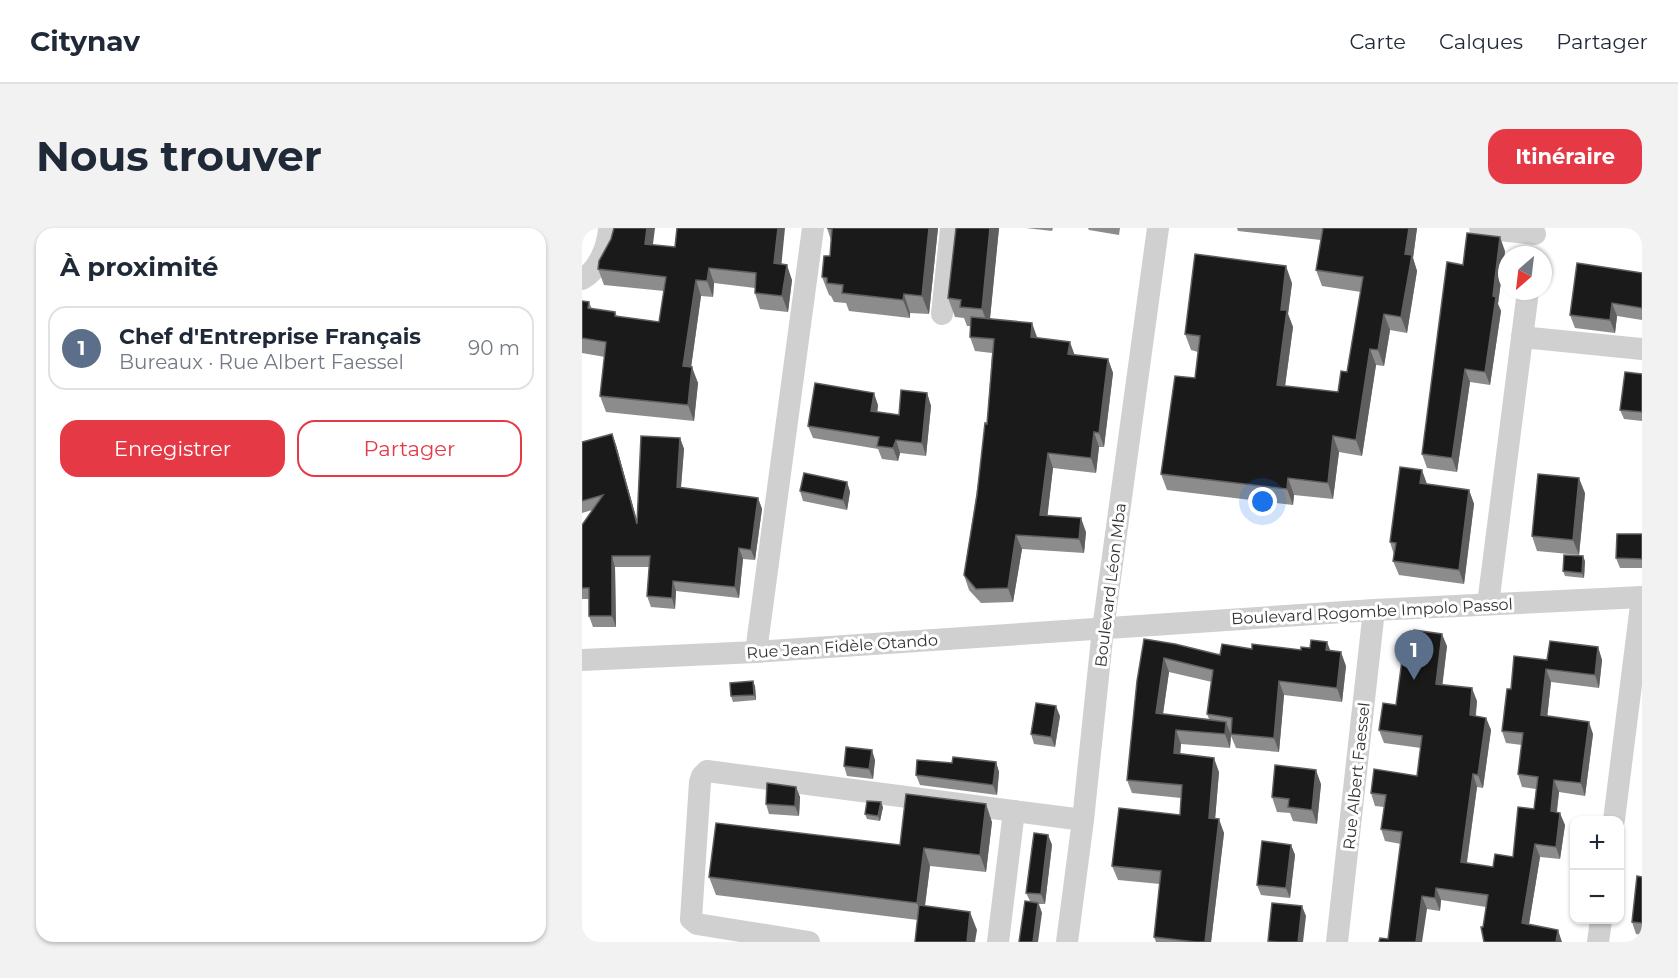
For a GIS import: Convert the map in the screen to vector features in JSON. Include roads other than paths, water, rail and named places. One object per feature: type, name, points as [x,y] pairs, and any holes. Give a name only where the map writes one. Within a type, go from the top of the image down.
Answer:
[{"type":"street","points":[[582,279],[602,257],[609,228]]},
{"type":"street","points":[[756,652],[813,228]]},
{"type":"street","points":[[942,314],[951,228]]},
{"type":"street","name":"Boulevard Léon Mba","points":[[1067,942],[1083,820],[1103,629],[1158,228]]},
{"type":"street","points":[[1480,228],[1534,239]]},
{"type":"street","points":[[1488,604],[1527,300]]},
{"type":"street","points":[[1522,337],[1642,350]]},
{"type":"street","points":[[1615,816],[1642,597]]},
{"type":"street","name":"Boulevard Rogombe Impolo Passol","points":[[1103,629],[1374,610],[1642,597]]},
{"type":"street","name":"Rue Albert Faessel","points":[[1337,942],[1374,610]]},
{"type":"street","name":"Rue Jean Fidèle Otando","points":[[582,660],[756,652],[1103,629]]},
{"type":"street","points":[[809,942],[697,924],[691,919],[700,782],[707,771],[1083,820]]},
{"type":"street","points":[[998,942],[1014,811]]},
{"type":"street","points":[[1598,942],[1600,924]]},
{"type":"place","name":"Chef d'Entreprise Français","points":[[1414,680]]}]
